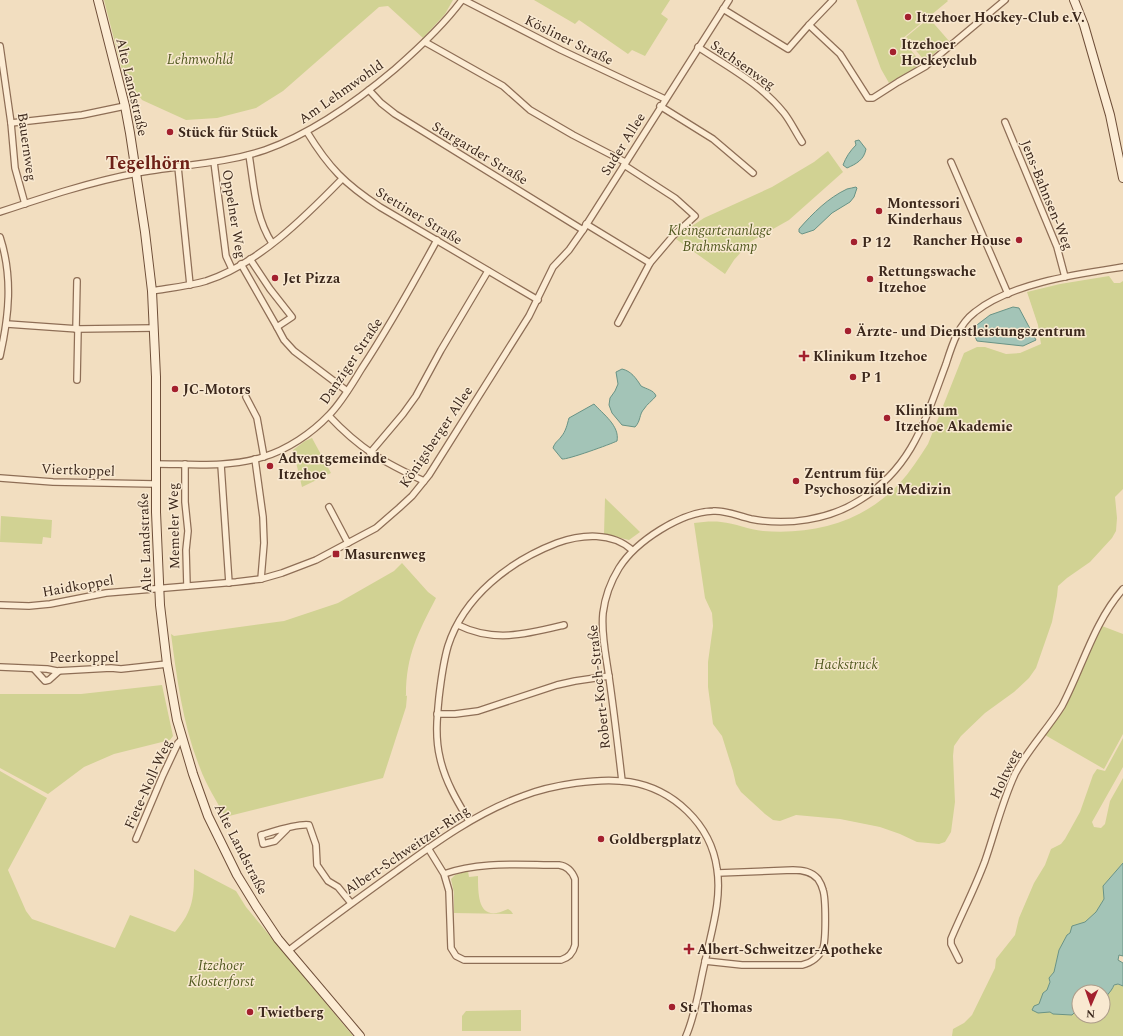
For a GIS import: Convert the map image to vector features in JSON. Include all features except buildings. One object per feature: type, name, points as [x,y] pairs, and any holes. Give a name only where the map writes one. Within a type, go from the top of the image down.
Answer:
[{"type":"street","name":"Alte Landstraße","points":[[98,0],[125,106],[137,173],[152,291],[156,384],[155,484],[159,588],[167,664],[177,720],[196,784],[214,829],[256,906],[288,951],[360,1036]]},
{"type":"street","name":"Am Lehmwohld","points":[[0,212],[83,186],[137,173],[178,168],[249,155],[307,132],[370,90],[425,42],[443,24],[463,0]]},
{"type":"street","name":"Kösliner Straße","points":[[463,0],[561,50],[665,99]]},
{"type":"street","name":"Suder Allee","points":[[538,300],[546,279],[553,267],[569,250],[583,230],[660,106],[729,0]]},
{"type":"street","points":[[723,9],[788,49],[832,0]]},
{"type":"street","points":[[809,25],[840,54],[868,98],[872,99],[926,66],[1005,0]]},
{"type":"street","points":[[1074,0],[1084,25],[1110,115],[1123,178]]},
{"type":"street","points":[[425,42],[504,86],[530,110],[624,164],[675,198],[695,216],[665,245],[650,263],[618,324]]},
{"type":"street","name":"Bauernweg","points":[[0,46],[11,123],[15,168],[25,204]]},
{"type":"street","name":"Sachsenweg","points":[[698,47],[745,77],[770,97],[784,114],[802,142]]},
{"type":"street","name":"Stargarder Straße","points":[[370,90],[381,103],[401,118],[583,230]]},
{"type":"street","points":[[11,123],[82,115],[125,106]]},
{"type":"street","points":[[660,106],[713,139],[752,173]]},
{"type":"street","name":"Jens-Bahnsen-Weg","points":[[1005,122],[1057,247],[1065,277]]},
{"type":"street","name":"Stettiner Straße","points":[[307,132],[327,161],[342,179],[356,191],[380,208],[538,300]]},
{"type":"street","points":[[249,155],[260,217],[272,243]]},
{"type":"street","name":"Oppelner Weg","points":[[214,162],[226,256],[232,269]]},
{"type":"street","points":[[951,162],[1008,294]]},
{"type":"street","points":[[178,168],[190,285]]},
{"type":"street","points":[[152,291],[190,285],[214,278],[250,259],[298,223],[342,179]]},
{"type":"street","points":[[586,224],[650,263]]},
{"type":"street","points":[[0,237],[4,250],[8,279],[9,303],[7,324],[0,356]]},
{"type":"street","name":"Danziger Straße","points":[[155,464],[221,465],[255,459],[278,451],[312,430],[329,416],[347,391],[392,322],[437,240]]},
{"type":"street","points":[[250,259],[270,289],[292,317],[277,327]]},
{"type":"street","points":[[241,264],[284,340],[294,351],[347,391]]},
{"type":"street","name":"Robert-Koch-Straße","points":[[622,781],[603,632],[604,605],[617,571],[632,550],[648,537],[668,526],[686,517],[698,514],[712,511],[726,512],[763,521],[797,521],[834,513],[860,501],[888,478],[911,450],[923,424],[953,343],[962,325],[973,313],[1008,294],[1065,277],[1123,267]]},
{"type":"street","points":[[370,453],[416,396],[488,271]]},
{"type":"street","points":[[77,281],[77,380]]},
{"type":"street","name":"Königsberger Allee","points":[[159,588],[262,579],[307,564],[376,528],[412,496],[424,481],[538,300]]},
{"type":"street","points":[[7,324],[77,329],[154,328]]},
{"type":"street","points":[[246,397],[257,418],[264,457]]},
{"type":"street","points":[[329,416],[351,438],[370,453],[393,467],[424,481]]},
{"type":"street","points":[[255,459],[263,517],[264,542],[262,579]]},
{"type":"street","name":"Memeler Weg","points":[[185,464],[185,502],[188,531],[186,550],[187,586]]},
{"type":"street","points":[[221,465],[224,521],[227,531],[229,583]]},
{"type":"street","name":"Viertkoppel","points":[[0,478],[53,482],[155,484]]},
{"type":"street","points":[[329,507],[348,543]]},
{"type":"street","points":[[469,821],[454,796],[442,766],[438,743],[437,714],[442,671],[451,638],[458,625],[476,598],[494,580],[517,564],[552,545],[586,536],[618,541],[632,550]]},
{"type":"street","name":"Haidkoppel","points":[[0,605],[29,606],[50,604],[106,593],[159,588]]},
{"type":"street","name":"Holtweg","points":[[959,960],[951,944],[951,939],[971,896],[1014,776],[1027,753],[1058,711],[1102,620],[1123,589]]},
{"type":"street","points":[[458,625],[470,630],[506,636],[529,634],[564,625]]},
{"type":"street","name":"Peerkoppel","points":[[0,668],[47,669],[59,671],[111,668],[121,669],[167,664]]},
{"type":"street","points":[[34,669],[45,681],[49,680],[59,671]]},
{"type":"street","points":[[437,714],[455,714],[478,711],[575,680],[609,676]]},
{"type":"street","name":"Fiete-Noll-Weg","points":[[136,839],[163,775],[178,743],[182,738]]},
{"type":"street","name":"Albert-Schweitzer-Ring","points":[[288,951],[351,903],[428,848],[469,821],[524,795],[552,787],[598,781],[622,781],[642,785],[674,799],[698,822],[714,854],[718,873],[716,909],[693,1016],[686,1036]]},
{"type":"street","points":[[287,829],[309,825],[316,844],[317,865],[328,881],[338,887],[351,903]]},
{"type":"street","points":[[428,848],[444,874],[450,896],[450,947],[458,958],[464,960],[561,960],[566,958],[572,952],[575,945],[575,879],[568,868],[559,864],[482,866],[466,868],[444,874]]},
{"type":"street","points":[[705,961],[742,965],[802,965],[810,962],[818,956],[824,944],[824,891],[819,881],[812,874],[804,871],[787,870],[718,873]]},
{"type":"green space","name":"Lehmwohld","points":[[104,0],[453,0],[445,14],[423,38],[388,6],[379,7],[283,91],[256,108],[217,118],[186,120],[142,100],[123,74]]},
{"type":"green space","points":[[534,0],[670,0],[661,14],[668,19],[645,56],[632,50],[628,54],[579,20],[575,24]]},
{"type":"green space","points":[[856,0],[948,1],[902,39],[922,64],[889,83],[881,69]]},
{"type":"green space","points":[[929,18],[949,41],[925,61],[905,38]]},
{"type":"green space","name":"Kleingartenanlage Brahmskamp","points":[[828,151],[843,172],[789,220],[750,242],[734,260],[725,274],[676,239],[704,218],[772,187],[814,162]]},
{"type":"green space","name":"Hackstruck","points":[[1109,276],[1114,283],[1120,283],[1123,281],[1123,489],[1115,497],[1117,518],[1116,531],[1112,538],[1090,562],[1058,586],[1052,622],[1036,668],[1029,678],[1014,692],[985,713],[961,736],[954,746],[955,802],[951,832],[945,842],[939,844],[917,842],[880,827],[840,819],[796,815],[780,821],[773,820],[741,792],[736,784],[722,736],[713,724],[708,687],[708,662],[713,626],[712,613],[705,598],[694,523],[721,522],[763,531],[801,531],[837,523],[854,517],[870,508],[899,484],[911,470],[928,444],[964,353],[977,347],[985,347],[1006,354],[1020,353],[1041,344],[1038,325],[1027,292],[1060,284]]},
{"type":"green space","points":[[312,438],[331,473],[302,487],[293,450],[305,441]]},
{"type":"green space","points":[[605,498],[640,532],[629,540],[604,534]]},
{"type":"green space","points":[[1,516],[52,520],[51,538],[43,537],[42,544],[0,542]]},
{"type":"green space","points":[[402,563],[428,592],[436,598],[414,645],[408,668],[405,695],[407,696],[406,707],[383,778],[225,817],[202,774],[189,736],[178,685],[171,634],[174,636],[284,621],[338,603],[394,571]]},
{"type":"green space","points":[[1102,626],[1123,634],[1123,734],[1104,769],[1045,735],[1064,710]]},
{"type":"green space","points":[[162,685],[173,736],[170,740],[114,754],[84,767],[48,794],[0,768],[0,694],[81,694]]},
{"type":"green space","points":[[1123,738],[1123,767],[1092,822],[1094,827],[1101,828],[1105,824],[1110,801],[1123,778],[1123,863],[1103,886],[1104,899],[1096,912],[1085,922],[1072,926],[1070,933],[1067,935],[1059,950],[1054,972],[1049,978],[1049,986],[1043,993],[1039,1004],[1045,1012],[1071,1015],[1071,1024],[1111,1024],[1111,990],[1116,984],[1123,986],[1123,1036],[952,1036],[953,1029],[964,1023],[972,1015],[995,968],[996,959],[1015,935],[1019,918],[1034,883],[1045,865],[1051,849],[1061,844],[1065,839],[1080,812],[1093,775],[1097,769],[1105,771]]},
{"type":"green space","name":"Itzehoer Klosterforst","points":[[0,771],[47,798],[8,870],[26,911],[32,919],[115,948],[130,915],[175,932],[186,917],[192,902],[194,869],[236,891],[246,907],[353,1036],[0,1036]]},
{"type":"green space","points":[[468,871],[469,877],[478,876],[480,900],[486,911],[498,913],[508,909],[513,914],[454,913],[454,893],[451,879],[455,875]]},
{"type":"green space","points":[[521,1010],[521,1031],[462,1031],[462,1016],[466,1011]]},
{"type":"shaded area","points":[[859,140],[866,149],[865,153],[859,161],[847,168],[843,165],[844,162],[848,154],[856,145],[855,141]]},
{"type":"shaded area","points":[[856,187],[854,197],[850,202],[832,213],[814,230],[802,234],[799,232],[799,229],[804,223],[827,201],[847,189]]},
{"type":"shaded area","points":[[1013,307],[1019,308],[1036,340],[1023,346],[977,341],[972,330],[973,328],[990,315]]},
{"type":"shaded area","points":[[622,369],[631,373],[641,386],[652,391],[656,396],[642,411],[635,427],[622,425],[612,413],[609,405],[610,398],[618,384],[616,372]]},
{"type":"shaded area","points":[[594,404],[613,425],[616,430],[617,441],[580,455],[562,459],[553,448],[564,432],[569,418]]},
{"type":"shaded area","points":[[1123,863],[1123,956],[1119,955],[1118,960],[1123,963],[1123,986],[1118,984],[1114,985],[1111,990],[1111,984],[1071,984],[1071,1015],[1053,1014],[1050,1012],[1038,1013],[1032,1010],[1034,1006],[1039,1004],[1043,993],[1047,990],[1050,982],[1049,978],[1054,972],[1059,950],[1067,935],[1070,933],[1072,926],[1085,922],[1096,912],[1104,899],[1103,886]]},
{"type":"place","name":"Itzehoer Hockey-Club e.V.","points":[[908,17]]},
{"type":"place","name":"Itzehoer Hockeyclub","points":[[893,52]]},
{"type":"place","name":"Stück für Stück","points":[[170,132]]},
{"type":"place","name":"Montessori Kinderhaus","points":[[879,211]]},
{"type":"place","name":"Rancher House","points":[[1019,240]]},
{"type":"place","name":"P 12","points":[[854,242]]},
{"type":"place","name":"Jet Pizza","points":[[275,278]]},
{"type":"place","name":"Rettungswache Itzehoe","points":[[870,279]]},
{"type":"place","name":"Ärzte- und Dienstleistungszentrum","points":[[848,331]]},
{"type":"place","name":"Klinikum Itzehoe","points":[[804,356]]},
{"type":"place","name":"P 1","points":[[853,377]]},
{"type":"place","name":"JC-Motors","points":[[175,389]]},
{"type":"place","name":"Klinikum Itzehoe Akademie","points":[[887,418]]},
{"type":"place","name":"Adventgemeinde Itzehoe","points":[[270,466]]},
{"type":"place","name":"Zentrum für Psychosoziale Medizin","points":[[796,481]]},
{"type":"place","name":"Masurenweg","points":[[336,554]]},
{"type":"place","name":"Goldbergplatz","points":[[601,839]]},
{"type":"place","name":"Albert-Schweitzer-Apotheke","points":[[689,949]]},
{"type":"place","name":"St. Thomas","points":[[672,1007]]},
{"type":"place","name":"Twietberg","points":[[250,1012]]},
{"type":"district","name":"Tegelhörn","points":[[148,163]]}]
